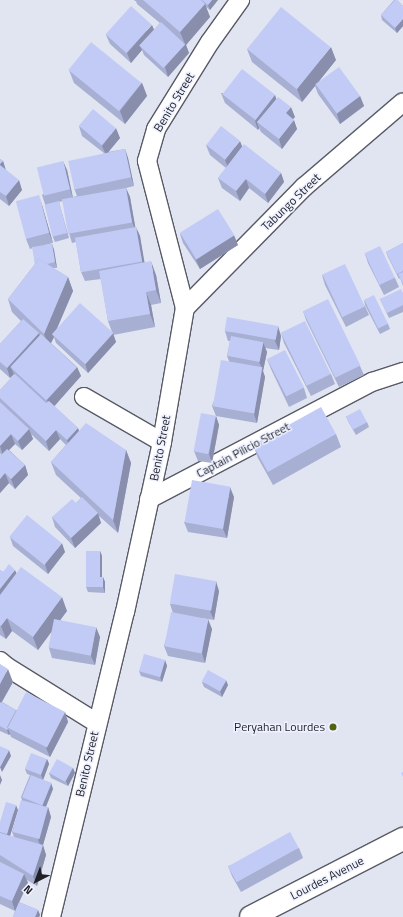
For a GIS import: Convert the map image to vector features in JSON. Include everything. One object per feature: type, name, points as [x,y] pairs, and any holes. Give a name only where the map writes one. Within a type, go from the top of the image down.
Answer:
[{"type":"main road","name":"Lourdes Avenue","points":[[251,917],[403,839]]},
{"type":"street","name":"Benito Street","points":[[51,917],[125,612],[162,442],[185,308],[147,161],[156,129],[210,42],[240,0]]},
{"type":"street","name":"Tabungo Street","points":[[185,308],[304,187],[403,102]]},
{"type":"street","name":"Captain Pilicio Street","points":[[149,499],[372,382],[403,372]]},
{"type":"street","points":[[84,397],[162,442]]},
{"type":"street","points":[[0,661],[97,723]]},
{"type":"building","points":[[143,0],[201,0],[205,4],[180,32]]},
{"type":"building","points":[[202,0],[212,0],[208,5]]},
{"type":"building","points":[[395,0],[403,6],[403,19],[395,28],[381,15]]},
{"type":"building","points":[[131,6],[152,25],[126,53],[106,34]]},
{"type":"building","points":[[281,7],[331,47],[297,89],[247,49]]},
{"type":"building","points":[[161,22],[185,45],[163,68],[139,45]]},
{"type":"building","points":[[91,42],[142,83],[119,111],[68,70]]},
{"type":"building","points":[[339,67],[360,96],[337,113],[316,84]]},
{"type":"building","points":[[242,69],[275,95],[255,120],[222,94]]},
{"type":"building","points":[[278,97],[291,107],[286,113],[294,120],[279,139],[257,122]]},
{"type":"building","points":[[93,109],[116,128],[102,145],[79,126]]},
{"type":"building","points":[[221,126],[240,141],[225,160],[206,145]]},
{"type":"building","points":[[244,144],[281,173],[265,194],[246,179],[236,191],[218,178]]},
{"type":"building","points":[[125,149],[131,177],[74,189],[68,161]]},
{"type":"building","points":[[63,161],[70,189],[44,196],[37,168]]},
{"type":"building","points":[[0,165],[19,180],[6,196],[0,192]]},
{"type":"building","points":[[126,188],[132,222],[68,234],[62,199]]},
{"type":"building","points":[[39,195],[49,233],[26,239],[16,201]]},
{"type":"building","points":[[59,201],[67,233],[52,237],[44,205]]},
{"type":"building","points":[[218,209],[234,235],[196,259],[180,233]]},
{"type":"building","points":[[136,227],[142,261],[81,272],[75,238]]},
{"type":"building","points":[[403,243],[403,271],[397,274],[386,252]]},
{"type":"building","points":[[52,244],[55,262],[47,264],[39,259],[35,264],[32,247]]},
{"type":"building","points":[[380,246],[395,278],[379,285],[365,253]]},
{"type":"building","points":[[39,259],[68,277],[44,334],[8,299]]},
{"type":"building","points":[[151,261],[156,290],[146,292],[150,314],[108,321],[99,271]]},
{"type":"building","points":[[345,264],[365,307],[342,317],[322,275]]},
{"type":"building","points":[[403,272],[403,284],[398,274]]},
{"type":"building","points":[[401,289],[403,293],[403,305],[387,313],[380,299]]},
{"type":"building","points":[[374,295],[388,324],[378,329],[364,300]]},
{"type":"building","points":[[328,299],[360,366],[335,378],[303,311]]},
{"type":"building","points":[[80,303],[113,333],[85,364],[52,334]]},
{"type":"building","points":[[227,317],[278,326],[276,340],[225,331]]},
{"type":"building","points":[[23,319],[39,333],[7,368],[0,362],[0,344]]},
{"type":"building","points":[[305,321],[331,374],[307,386],[281,333]]},
{"type":"building","points":[[41,334],[77,367],[46,400],[10,367]]},
{"type":"building","points":[[231,336],[263,342],[260,362],[227,356]]},
{"type":"building","points":[[285,350],[304,387],[286,397],[267,359]]},
{"type":"building","points":[[221,360],[262,367],[254,414],[213,406]]},
{"type":"building","points":[[15,374],[46,403],[49,401],[78,428],[67,440],[56,430],[46,441],[0,398],[0,390]]},
{"type":"building","points":[[0,402],[29,429],[18,441],[11,434],[0,446]]},
{"type":"building","points":[[321,407],[336,434],[268,472],[253,445]]},
{"type":"building","points":[[360,409],[367,422],[353,430],[346,417]]},
{"type":"building","points":[[201,413],[216,416],[208,454],[194,451]]},
{"type":"building","points":[[86,423],[126,450],[113,520],[51,462]]},
{"type":"building","points":[[7,449],[25,465],[11,479],[5,473],[0,479],[0,456]]},
{"type":"building","points":[[192,480],[230,487],[223,529],[185,522]]},
{"type":"building","points":[[82,497],[98,513],[71,538],[52,517],[72,499],[76,503]]},
{"type":"building","points":[[27,515],[62,543],[44,565],[9,537]]},
{"type":"building","points":[[86,551],[100,551],[100,577],[103,577],[103,587],[86,587]]},
{"type":"building","points":[[9,564],[15,570],[0,589],[0,570],[3,572]]},
{"type":"building","points":[[21,567],[62,597],[33,637],[7,618],[1,626],[0,625],[0,595]]},
{"type":"building","points":[[175,574],[216,581],[211,611],[170,604]]},
{"type":"building","points":[[171,612],[208,619],[202,654],[164,646]]},
{"type":"building","points":[[54,619],[96,627],[91,656],[48,647]]},
{"type":"building","points":[[144,654],[165,660],[160,677],[139,671]]},
{"type":"building","points":[[0,664],[8,669],[0,684]]},
{"type":"building","points":[[208,670],[226,680],[220,692],[202,681]]},
{"type":"building","points":[[26,692],[65,712],[47,748],[8,728]]},
{"type":"building","points":[[1,702],[16,710],[7,727],[7,730],[0,726]]},
{"type":"building","points":[[0,746],[9,750],[0,767]]},
{"type":"building","points":[[31,753],[47,759],[41,775],[25,769]]},
{"type":"building","points":[[57,759],[73,768],[65,782],[49,773]]},
{"type":"building","points":[[31,775],[51,783],[42,805],[22,797]]},
{"type":"building","points":[[21,800],[48,807],[40,839],[12,832]]},
{"type":"building","points":[[6,802],[16,805],[7,834],[0,832],[0,822]]},
{"type":"building","points":[[290,832],[299,848],[237,882],[228,866]]},
{"type":"building","points":[[0,833],[43,845],[33,876],[0,855]]},
{"type":"building","points":[[0,862],[24,874],[12,901],[0,896]]},
{"type":"building","points":[[19,902],[38,910],[35,917],[13,917]]},
{"type":"place","name":"Peryahan Lourdes","points":[[333,727]]}]
